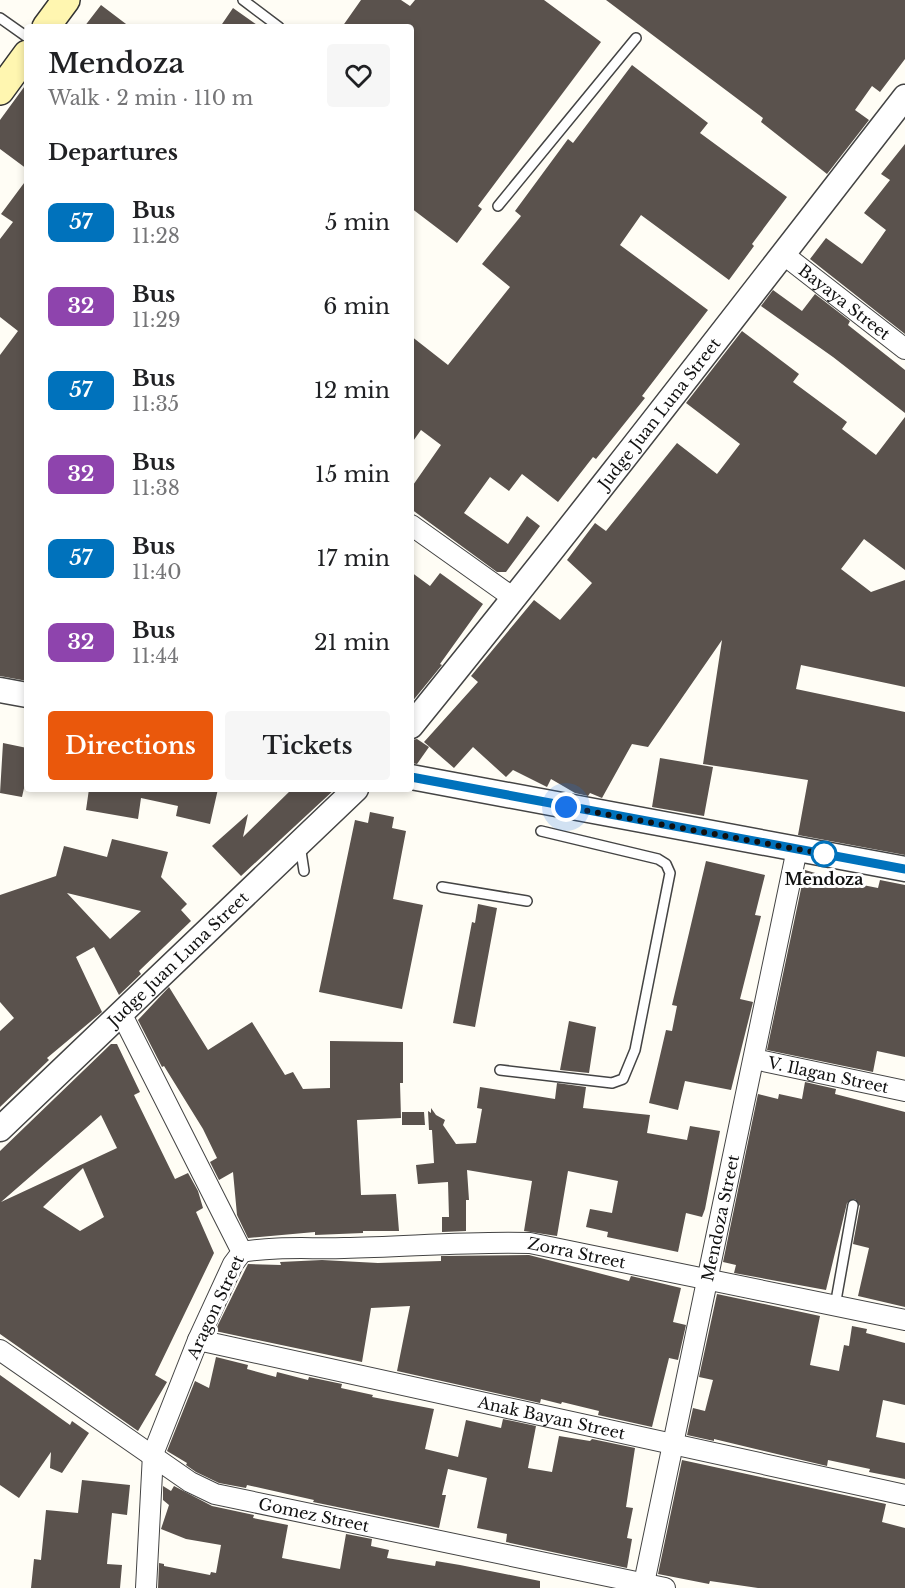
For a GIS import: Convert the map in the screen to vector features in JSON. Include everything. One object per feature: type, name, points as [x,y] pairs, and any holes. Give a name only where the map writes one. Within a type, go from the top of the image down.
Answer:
[{"type":"main road","points":[[0,91],[24,58]]},
{"type":"street","name":"Judge Juan Luna Street","points":[[414,722],[515,599],[905,97]]},
{"type":"street","name":"Bayaya Street","points":[[783,254],[905,349]]},
{"type":"street","points":[[414,527],[515,599]]},
{"type":"street","points":[[0,690],[24,694]]},
{"type":"street","points":[[414,778],[544,808],[905,869]]},
{"type":"street","name":"Judge Juan Luna Street","points":[[0,1129],[353,792]]},
{"type":"street","name":"Mendoza Street","points":[[643,1586],[797,849]]},
{"type":"street","name":"Aragon Street","points":[[121,1013],[242,1252],[233,1264],[198,1340],[153,1454],[146,1588]]},
{"type":"street","name":"V. Ilagan Street","points":[[753,1059],[905,1091]]},
{"type":"street","name":"Zorra Street","points":[[242,1252],[261,1249],[489,1242],[530,1243],[905,1320]]},
{"type":"street","name":"Anak Bayan Street","points":[[198,1340],[905,1495]]},
{"type":"street","name":"Gomez Street","points":[[0,1350],[153,1454],[190,1482],[215,1494],[643,1586],[665,1588]]},
{"type":"lane","points":[[243,0],[275,24]]},
{"type":"lane","points":[[0,18],[24,52]]},
{"type":"lane","points":[[498,206],[636,38]]},
{"type":"lane","points":[[500,1070],[612,1083],[623,1079],[635,1050],[670,873],[666,864],[658,859],[541,831]]},
{"type":"lane","points":[[300,842],[304,871]]},
{"type":"lane","points":[[442,887],[527,901]]},
{"type":"lane","points":[[836,1306],[854,1205]]},
{"type":"building","points":[[361,0],[401,0],[410,6],[415,0],[544,0],[601,42],[478,206],[482,209],[457,243],[414,210],[414,24],[344,24]]},
{"type":"building","points":[[606,0],[905,0],[905,59],[880,92],[872,86],[855,110],[869,120],[827,174],[761,122],[763,118]]},
{"type":"building","points":[[101,5],[126,24],[86,24]]},
{"type":"building","points":[[233,8],[256,24],[222,24]]},
{"type":"building","points":[[632,65],[708,123],[700,133],[787,197],[729,280],[641,215],[620,245],[708,310],[642,396],[645,398],[596,459],[593,457],[558,502],[522,474],[509,491],[490,477],[464,513],[508,544],[527,516],[540,526],[506,572],[497,572],[414,511],[414,484],[441,445],[421,430],[414,440],[414,338],[448,365],[510,287],[482,264],[521,216],[515,211],[568,139],[573,143]]},
{"type":"building","points":[[24,87],[24,167],[0,149],[0,120]]},
{"type":"building","points":[[905,144],[905,334],[810,259],[826,238],[862,264],[886,230],[864,213],[890,180],[881,174]]},
{"type":"building","points":[[24,183],[24,680],[0,676],[0,355],[18,331],[0,317],[0,239],[13,222],[1,214]]},
{"type":"building","points":[[773,290],[802,311],[815,294],[850,321],[848,325],[905,370],[905,413],[833,357],[761,306]]},
{"type":"building","points":[[742,331],[799,374],[793,382],[847,422],[842,429],[876,455],[905,417],[905,570],[864,539],[841,569],[871,592],[905,580],[905,687],[801,665],[796,689],[905,712],[905,855],[798,835],[808,780],[703,764],[722,640],[648,747],[632,744],[602,798],[590,793],[588,796],[575,793],[551,779],[547,787],[513,770],[506,777],[473,747],[454,768],[424,742],[478,682],[471,676],[534,600],[560,620],[592,583],[567,560],[595,523],[606,531],[677,443],[717,474],[740,444],[686,403]]},
{"type":"building","points":[[440,573],[483,604],[440,664],[442,665],[414,699],[414,574],[430,586]]},
{"type":"building","points":[[414,740],[429,747],[417,764],[414,764]]},
{"type":"building","points":[[3,743],[24,747],[22,797],[0,793]]},
{"type":"building","points":[[660,758],[713,767],[704,816],[652,807]]},
{"type":"building","points":[[89,792],[217,792],[210,824],[176,816],[178,806],[141,798],[138,819],[86,810]]},
{"type":"building","points":[[289,792],[332,792],[241,876],[212,846],[248,814],[243,837]]},
{"type":"building","points":[[370,812],[394,817],[392,828],[406,831],[393,899],[423,905],[402,1009],[319,992],[355,820],[368,823]]},
{"type":"building","points":[[112,839],[168,852],[161,877],[187,904],[181,910],[191,921],[139,971],[141,974],[119,995],[94,947],[76,957],[102,1012],[47,1058],[49,1060],[0,1107],[0,1031],[14,1018],[0,1002],[0,895],[56,876],[64,846],[107,857]],"holes":[[[67,893],[141,911],[110,939]]]},
{"type":"building","points":[[706,861],[765,875],[755,915],[761,916],[740,999],[753,1002],[731,1090],[685,1081],[678,1110],[649,1103],[666,1030],[672,1031],[677,1006],[672,1005]]},
{"type":"building","points":[[805,870],[822,875],[822,877],[878,888],[880,880],[905,885],[905,1057],[877,1051],[873,1072],[767,1050]]},
{"type":"building","points":[[478,904],[497,908],[475,1027],[453,1023],[472,922],[475,923]]},
{"type":"building","points":[[169,987],[208,1050],[252,1022],[285,1075],[293,1072],[303,1089],[330,1088],[330,1041],[403,1042],[403,1083],[400,1083],[401,1118],[357,1120],[361,1195],[396,1194],[399,1231],[315,1235],[315,1232],[248,1238],[237,1215],[233,1172],[219,1180],[210,1162],[217,1158],[203,1129],[164,1066],[162,1067],[138,1020]]},
{"type":"building","points":[[569,1021],[596,1027],[589,1073],[560,1070]]},
{"type":"building","points":[[111,1044],[117,1044],[140,1092],[134,1095],[175,1179],[188,1173],[198,1191],[203,1208],[196,1212],[214,1253],[155,1375],[167,1382],[138,1431],[0,1334],[0,1151]],"holes":[[[101,1115],[117,1148],[1,1202]],[[83,1168],[104,1217],[80,1231],[43,1207]]]},
{"type":"building","points":[[805,1082],[836,1089],[835,1094],[905,1112],[905,1307],[858,1296],[869,1248],[853,1244],[860,1206],[855,1199],[847,1203],[826,1290],[734,1273],[736,1265],[723,1262],[758,1094],[778,1099],[779,1094],[802,1099]]},
{"type":"building","points":[[557,1083],[586,1087],[583,1108],[650,1115],[647,1133],[687,1140],[690,1126],[720,1131],[705,1209],[702,1217],[686,1213],[678,1252],[607,1237],[608,1232],[586,1227],[590,1209],[612,1213],[618,1181],[568,1171],[557,1236],[524,1231],[532,1181],[467,1170],[469,1200],[466,1200],[466,1231],[442,1232],[442,1217],[449,1217],[448,1182],[418,1184],[416,1165],[434,1163],[428,1111],[431,1113],[431,1108],[436,1115],[445,1120],[443,1125],[456,1144],[476,1143],[482,1109],[477,1108],[480,1087],[555,1099]]},
{"type":"building","points":[[402,1112],[424,1112],[425,1125],[402,1125]]},
{"type":"building","points":[[529,1255],[629,1281],[631,1276],[681,1288],[673,1322],[686,1325],[678,1360],[669,1358],[652,1427],[598,1415],[599,1411],[562,1402],[561,1404],[541,1399],[540,1403],[397,1371],[410,1306],[371,1308],[362,1362],[215,1331],[248,1264],[281,1265],[280,1262],[322,1260],[378,1263],[441,1261],[441,1256]]},
{"type":"building","points":[[717,1294],[820,1316],[810,1365],[839,1371],[844,1345],[849,1346],[852,1326],[867,1329],[866,1333],[905,1343],[905,1405],[883,1400],[876,1437],[905,1443],[905,1479],[869,1472],[870,1469],[828,1460],[827,1466],[714,1439],[714,1441],[687,1435],[693,1408],[705,1411],[713,1380],[699,1377]]},
{"type":"building","points":[[216,1357],[248,1365],[247,1369],[276,1377],[277,1372],[308,1380],[309,1377],[342,1384],[341,1388],[373,1395],[372,1397],[434,1409],[425,1449],[458,1457],[466,1420],[501,1428],[503,1419],[536,1426],[528,1468],[552,1472],[559,1436],[590,1441],[592,1439],[635,1448],[626,1507],[633,1508],[627,1538],[632,1539],[627,1568],[506,1542],[507,1534],[477,1528],[487,1478],[448,1469],[442,1495],[446,1495],[439,1528],[313,1502],[314,1500],[247,1485],[246,1488],[219,1483],[196,1472],[186,1465],[187,1463],[167,1451],[195,1381],[209,1388]]},
{"type":"building","points":[[0,1375],[70,1425],[72,1421],[89,1433],[62,1473],[50,1468],[51,1452],[19,1498],[0,1485]]},
{"type":"building","points":[[682,1460],[886,1504],[882,1522],[905,1528],[905,1588],[758,1588],[710,1581],[709,1584],[658,1574]]},
{"type":"building","points":[[82,1480],[130,1485],[127,1515],[112,1513],[107,1564],[122,1565],[120,1588],[31,1588],[34,1559],[41,1560],[46,1510],[78,1513]]},
{"type":"building","points":[[163,1486],[171,1491],[174,1486],[212,1506],[288,1525],[282,1558],[340,1569],[346,1534],[372,1539],[371,1546],[389,1550],[387,1558],[435,1566],[436,1561],[460,1565],[540,1581],[540,1588],[158,1588],[159,1563],[210,1575],[211,1572],[216,1573],[221,1545],[186,1539],[161,1529],[169,1505],[163,1500]]},
{"type":"bus line","name":"57","points":[[414,778],[905,869]]},
{"type":"place","name":"Mendoza","points":[[824,854]]},
{"type":"route","points":[[566,807],[824,854]]}]
